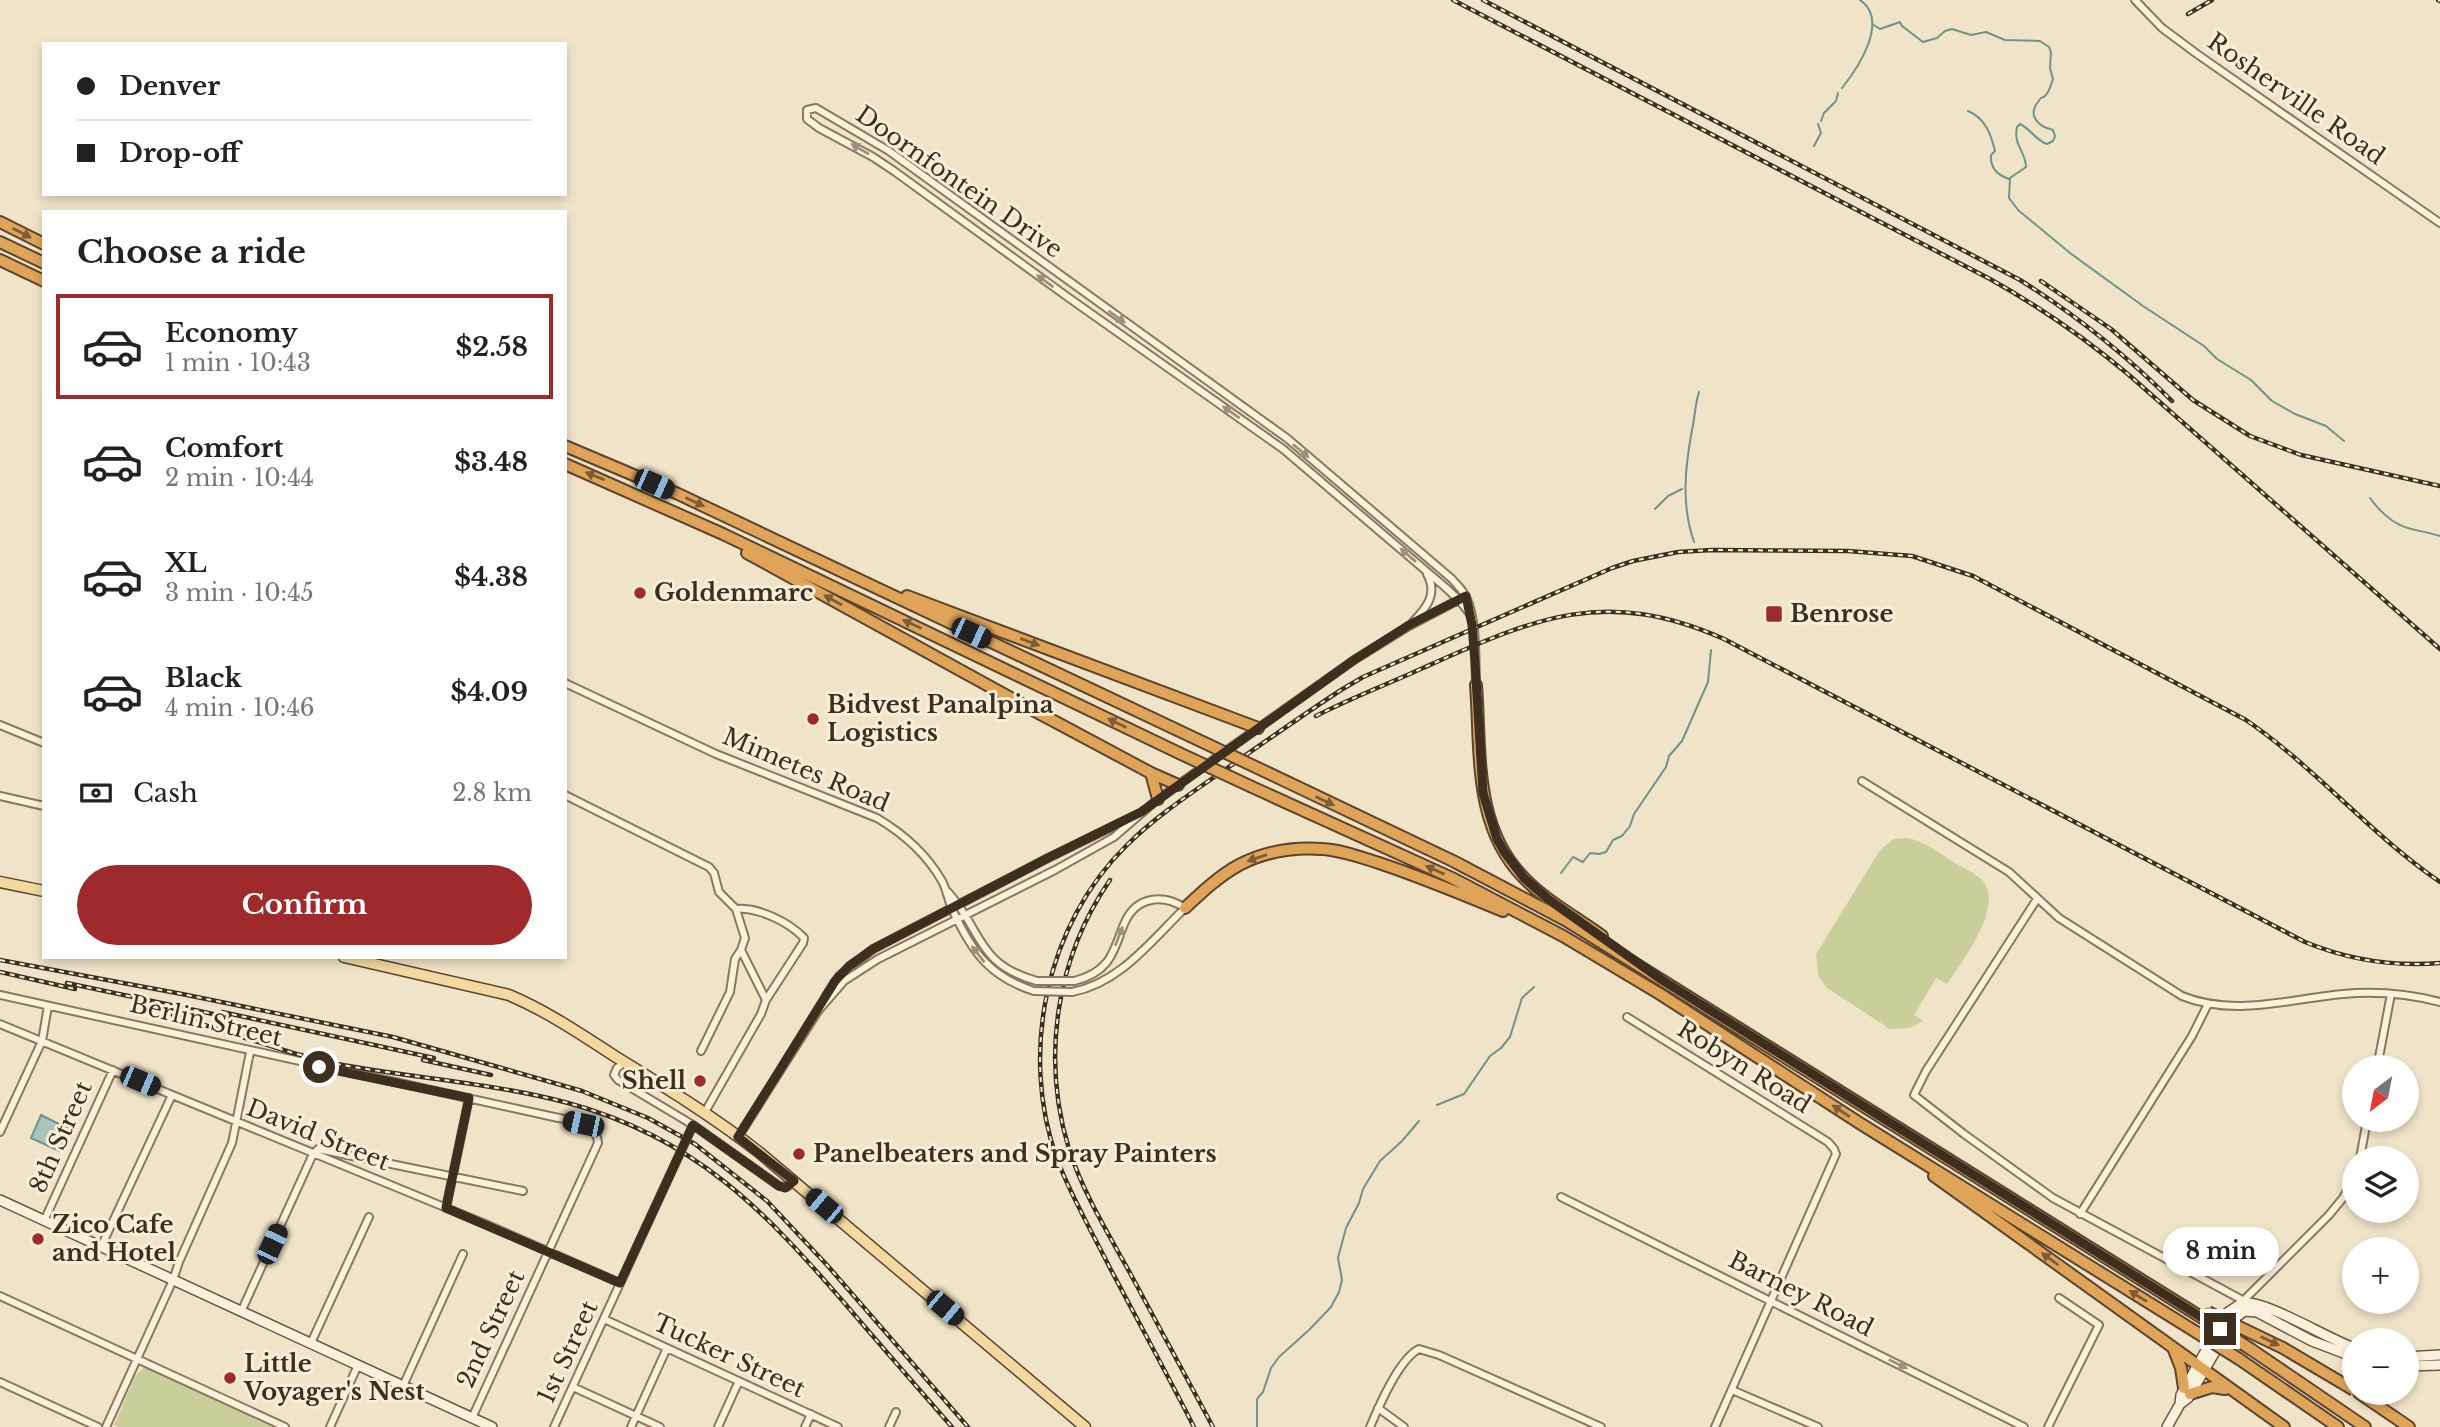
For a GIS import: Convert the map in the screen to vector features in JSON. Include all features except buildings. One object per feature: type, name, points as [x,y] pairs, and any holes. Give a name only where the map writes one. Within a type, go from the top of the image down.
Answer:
[{"type":"highway","points":[[0,222],[42,243]]},
{"type":"highway","points":[[0,242],[42,262]]},
{"type":"highway","points":[[0,260],[42,280]]},
{"type":"highway","points":[[567,447],[676,493],[1512,891],[1567,921],[2145,1281],[2206,1315],[2283,1348],[2342,1383]]},
{"type":"highway","points":[[567,465],[673,511],[1179,753],[1516,910],[1660,995],[1861,1124],[2239,1359],[2338,1427]]},
{"type":"highway","points":[[673,511],[1151,773],[1178,785]]},
{"type":"highway","points":[[851,576],[1258,728]]},
{"type":"highway","points":[[1476,685],[1483,793],[1490,820],[1505,853],[1538,891],[1662,980]]},
{"type":"highway","points":[[1151,773],[1158,799]]},
{"type":"highway","points":[[1185,908],[1222,876],[1241,864],[1285,850],[1325,849],[1395,868],[1513,915],[1660,995]]},
{"type":"highway","points":[[1861,1124],[2284,1427]]},
{"type":"highway","points":[[2206,1315],[2252,1350],[2365,1427]]},
{"type":"highway","points":[[2172,1348],[2187,1391],[2212,1387],[2232,1390]]},
{"type":"highway","points":[[2377,1405],[2409,1427]]},
{"type":"main road","points":[[0,882],[42,891]]},
{"type":"main road","points":[[353,959],[509,995],[534,1006],[705,1112],[794,1181],[1085,1427]]},
{"type":"main road","points":[[0,1200],[492,1427]]},
{"type":"main road","points":[[2167,1427],[2227,1313],[2236,1305],[2245,1301],[2263,1305],[2342,1343]]},
{"type":"main road","points":[[2200,1368],[2234,1319],[2244,1311],[2253,1311],[2342,1352]]},
{"type":"main road","points":[[2419,1356],[2440,1355]]},
{"type":"main road","points":[[2419,1365],[2440,1364]]},
{"type":"street","points":[[2137,2],[2149,0]]},
{"type":"street","name":"Rosherville Road","points":[[2137,2],[2162,28],[2197,54],[2440,223]]},
{"type":"street","name":"Doornfontein Drive","points":[[816,108],[890,151],[1288,439],[1452,579],[1463,598],[1424,569],[1283,449],[883,164],[819,128],[807,119],[807,110],[816,108]]},
{"type":"street","points":[[1409,625],[1426,609],[1432,595],[1429,577],[1424,569]]},
{"type":"street","points":[[818,1011],[838,986],[878,959],[1114,837],[1158,799],[1354,660],[1409,625],[1463,598],[1470,614],[1476,685]]},
{"type":"street","name":"Mimetes Road","points":[[567,684],[716,754],[877,818],[896,829],[915,845],[931,864],[947,890],[951,908],[972,947],[986,965],[1004,978],[1034,991],[1072,992],[1096,986],[1114,976],[1185,908]]},
{"type":"street","points":[[0,726],[42,742]]},
{"type":"street","points":[[1862,781],[2009,872],[2059,918],[2182,996],[2228,1007],[2345,994],[2391,994],[2440,1002]]},
{"type":"street","points":[[0,796],[42,806]]},
{"type":"street","points":[[567,796],[709,867],[714,873],[719,892],[736,909],[745,938],[735,960],[730,992],[701,1051]]},
{"type":"street","points":[[738,1137],[835,981],[856,961],[873,949],[951,908],[1141,812]]},
{"type":"street","points":[[947,890],[959,904],[976,937],[996,961],[1014,973],[1037,981],[1074,981],[1091,975],[1108,961],[1128,916],[1148,900],[1164,898],[1185,908]]},
{"type":"street","points":[[2037,899],[1926,1071],[1914,1095],[2053,1198],[2245,1301],[2253,1311]]},
{"type":"street","points":[[705,1112],[761,1014],[766,1000],[804,938],[764,914],[750,909],[736,909]]},
{"type":"street","points":[[741,950],[766,1000]]},
{"type":"street","points":[[2379,1055],[2391,994]]},
{"type":"street","name":"Berlin Street","points":[[0,995],[588,1125],[597,1134],[598,1143]]},
{"type":"street","points":[[2080,1214],[2192,1036],[2208,1004]]},
{"type":"street","points":[[0,1132],[41,1041],[48,1006]]},
{"type":"street","name":"Robyn Road","points":[[1627,1017],[1828,1142],[1834,1149],[1836,1154],[1771,1301]]},
{"type":"street","name":"David Street","points":[[0,1024],[446,1208],[620,1283]]},
{"type":"street","points":[[106,1427],[232,1143],[250,1052]]},
{"type":"street","points":[[625,1062],[615,1071],[614,1075],[618,1080],[693,1125],[779,1186],[785,1188],[794,1181]]},
{"type":"street","name":"8th Street","points":[[44,1221],[113,1070]]},
{"type":"street","points":[[101,1247],[172,1095]]},
{"type":"street","points":[[446,1208],[469,1098]]},
{"type":"street","name":"1st Street","points":[[554,1427],[693,1125]]},
{"type":"street","name":"2nd Street","points":[[472,1418],[598,1143]]},
{"type":"street","points":[[242,1312],[313,1154],[320,1149],[523,1191]]},
{"type":"street","points":[[346,1167],[348,1154]]},
{"type":"street","name":"Barney Road","points":[[1561,1197],[2024,1427]]},
{"type":"street","points":[[2245,1301],[2342,1199]]},
{"type":"street","points":[[311,1343],[369,1217]]},
{"type":"street","points":[[403,1386],[463,1254]]},
{"type":"street","points":[[0,1296],[285,1427]]},
{"type":"street","points":[[2048,1427],[2099,1325],[2059,1298]]},
{"type":"street","points":[[1715,1427],[1771,1301]]},
{"type":"street","name":"Tucker Street","points":[[604,1319],[838,1427]]},
{"type":"street","points":[[631,1427],[667,1348]]},
{"type":"street","points":[[1370,1427],[1402,1367],[1416,1350],[1425,1350],[1601,1427]]},
{"type":"street","points":[[330,1427],[358,1366]]},
{"type":"street","points":[[718,1427],[739,1381]]},
{"type":"street","points":[[0,1382],[98,1427]]},
{"type":"street","points":[[573,1387],[660,1427]]},
{"type":"street","points":[[1732,1390],[1818,1427]]},
{"type":"street","points":[[1378,1408],[1404,1427]]},
{"type":"street","points":[[889,1427],[896,1412]]},
{"type":"street","points":[[805,1427],[811,1415]]},
{"type":"green space","points":[[1907,838],[1926,845],[1980,878],[1988,892],[1988,905],[1979,934],[1962,962],[1947,984],[1936,978],[1914,1015],[1924,1021],[1909,1028],[1890,1029],[1827,988],[1818,975],[1816,954],[1880,850],[1894,839]]},
{"type":"green space","points":[[145,1367],[272,1427],[114,1425],[135,1376]]},
{"type":"water","points":[[41,1115],[69,1129],[59,1151],[31,1138]]},
{"type":"waterway","points":[[1842,88],[1863,57],[1872,31],[1872,19],[1860,0]]},
{"type":"waterway","points":[[1872,24],[1880,29],[1900,22],[1923,42],[1952,29],[1971,35],[1986,32],[2005,40],[2040,41],[2049,47],[2053,79],[2047,93],[2035,107],[2034,116],[2043,126],[2053,130],[2055,136],[2053,141],[2047,144],[2024,126],[2020,124],[2017,127],[2018,144],[2026,167],[2010,178],[2009,198],[2018,210],[2070,253],[2204,346],[2217,359],[2251,380],[2272,401],[2295,414],[2326,426],[2344,441]]},
{"type":"waterway","points":[[1821,121],[1824,113],[1836,101],[1838,93]]},
{"type":"waterway","points":[[1968,111],[1986,127],[1995,151],[1991,155],[1993,167],[2009,179]]},
{"type":"waterway","points":[[1814,146],[1821,133],[1818,124]]},
{"type":"waterway","points":[[1694,542],[1687,514],[1686,472],[1699,392]]},
{"type":"waterway","points":[[1655,509],[1668,496],[1682,489]]},
{"type":"waterway","points":[[2370,498],[2396,523],[2440,536]]},
{"type":"waterway","points":[[1561,873],[1573,857],[1583,862],[1590,853],[1606,852],[1613,840],[1622,836],[1630,826],[1634,814],[1666,767],[1669,756],[1682,741],[1708,682],[1711,650]]},
{"type":"waterway","points":[[1437,1105],[1464,1094],[1490,1056],[1510,1037],[1522,998],[1534,987]]},
{"type":"waterway","points":[[1257,1427],[1257,1399],[1263,1392],[1271,1368],[1331,1307],[1339,1292],[1342,1280],[1338,1258],[1346,1228],[1363,1189],[1380,1161],[1419,1121]]},
{"type":"railway","points":[[1453,0],[1990,279],[2044,312],[2129,375],[2440,649]]},
{"type":"railway","points":[[1483,0],[2020,280],[2099,336],[2172,401]]},
{"type":"railway","points":[[2188,14],[2212,0]]},
{"type":"railway","points":[[2041,281],[2111,329],[2193,400],[2250,436],[2301,455],[2440,486]]},
{"type":"railway","points":[[1194,1427],[1082,1214],[1057,1159],[1046,1118],[1041,1076],[1041,1034],[1047,992],[1059,951],[1077,912],[1099,877],[1127,845],[1161,815],[1341,690],[1363,677],[1461,634],[1612,568],[1678,552],[1848,551],[1912,556],[1973,576],[2246,720],[2296,759],[2390,843],[2440,882]]},
{"type":"railway","points":[[1316,716],[1463,650],[1536,623],[1570,615],[1606,612],[1642,614],[1681,623],[1724,639],[2305,942],[2371,961],[2440,963]]},
{"type":"railway","points":[[1110,880],[1077,942],[1066,975],[1055,1044],[1061,1115],[1069,1149],[1089,1197],[1213,1427]]},
{"type":"railway","points":[[0,960],[393,1037],[582,1091],[648,1118],[695,1144],[767,1201],[827,1265],[968,1427]]},
{"type":"railway","points":[[0,972],[75,989]]},
{"type":"railway","points":[[67,983],[232,1018]]},
{"type":"railway","points":[[222,1012],[434,1058]]},
{"type":"railway","points":[[173,1015],[327,1062],[509,1090],[568,1103],[613,1118],[654,1136],[691,1157],[756,1209],[816,1271],[952,1427]]},
{"type":"railway","points":[[423,1060],[491,1075]]},
{"type":"place","name":"Goldenmarc","points":[[640,593]]},
{"type":"place","name":"Benrose","points":[[1774,614]]},
{"type":"place","name":"Bidvest Panalpina Logistics","points":[[813,719]]},
{"type":"place","name":"Shell","points":[[700,1081]]},
{"type":"place","name":"Panelbeaters and Spray Painters","points":[[799,1154]]},
{"type":"place","name":"Zico Cafe and Hotel","points":[[38,1239]]},
{"type":"place","name":"Little Voyager's Nest","points":[[230,1378]]},
{"type":"route","points":[[319,1067],[469,1098],[446,1208],[620,1283],[693,1125],[779,1186],[785,1188],[794,1181],[738,1137],[830,988],[856,961],[873,949],[1141,812],[1354,660],[1409,625],[1466,596],[1472,625],[1483,793],[1497,839],[1524,878],[1548,899],[1662,980],[2220,1329]]}]
